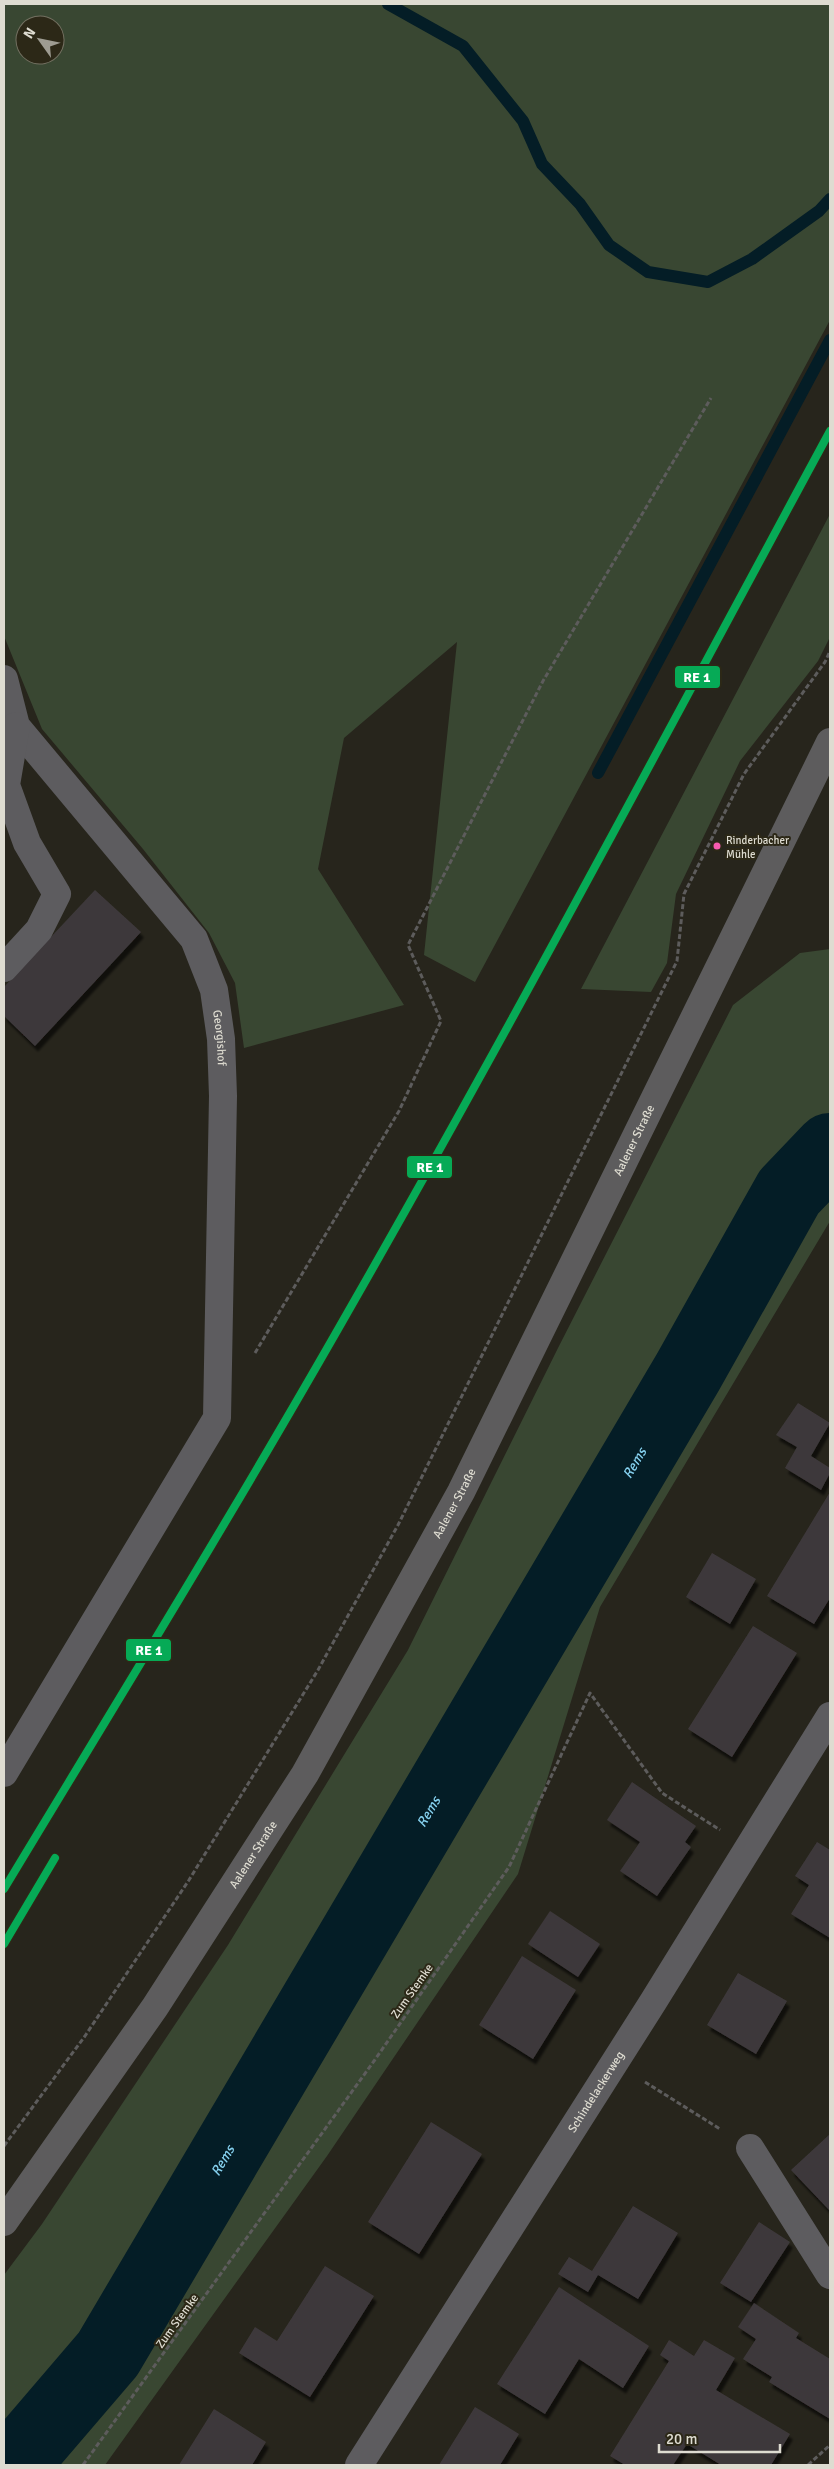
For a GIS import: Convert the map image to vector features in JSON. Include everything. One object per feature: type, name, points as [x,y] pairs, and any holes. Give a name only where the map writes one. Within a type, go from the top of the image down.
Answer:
[{"type":"main road","name":"Aalener Straße","points":[[4,2222],[155,2007],[305,1774],[461,1492],[830,742]]},
{"type":"street","name":"Georgishof","points":[[4,679],[16,726],[6,785],[27,843],[57,894],[39,930],[4,968]]},
{"type":"street","name":"Georgishof","points":[[4,1773],[216,1418],[223,1096],[221,1038],[214,990],[194,939],[16,726]]},
{"type":"street","name":"Schindelackerweg","points":[[359,2465],[750,1848],[830,1716]]},
{"type":"street","points":[[750,2148],[830,2275]]},
{"type":"path","points":[[252,1358],[399,1111],[441,1021],[408,945],[543,680],[711,398]]},
{"type":"path","points":[[4,2146],[85,2036],[189,1880],[322,1662],[398,1525],[677,961],[684,894],[744,774],[830,652]]},
{"type":"path","name":"Zum Stemke","points":[[83,2465],[368,2069],[509,1867],[590,1693],[662,1793],[750,1848]]},
{"type":"path","points":[[614,2064],[750,2148]]},
{"type":"path","points":[[808,2465],[830,2445]]},
{"type":"green space","points":[[4,4],[830,4],[830,320],[475,982],[424,955],[457,642],[344,738],[318,869],[404,1005],[244,1048],[235,983],[209,933],[143,849],[42,729],[4,636]]},
{"type":"green space","points":[[830,514],[830,637],[818,661],[740,761],[676,894],[667,963],[651,992],[581,989]]},
{"type":"green space","points":[[830,949],[830,1221],[600,1607],[518,1874],[327,2156],[105,2465],[4,2465],[4,2275],[42,2224],[228,1945],[408,1650],[558,1348],[733,1005],[800,953]]},
{"type":"building","points":[[95,890],[141,932],[35,1046],[4,1016],[4,987]]},
{"type":"building","points":[[798,1403],[830,1423],[811,1456],[830,1468],[830,1473],[821,1490],[785,1468],[797,1447],[776,1435]]},
{"type":"building","points":[[830,1492],[830,1598],[814,1624],[767,1596]]},
{"type":"building","points":[[712,1553],[756,1579],[730,1624],[686,1597]]},
{"type":"building","points":[[753,1626],[797,1653],[732,1757],[688,1729]]},
{"type":"building","points":[[632,1782],[696,1826],[685,1842],[691,1847],[657,1896],[620,1871],[640,1842],[607,1820]]},
{"type":"building","points":[[817,1842],[830,1850],[830,1938],[791,1914],[809,1885],[795,1876]]},
{"type":"building","points":[[550,1911],[600,1944],[578,1977],[528,1944]]},
{"type":"building","points":[[522,1956],[576,1990],[533,2059],[479,2025]]},
{"type":"building","points":[[738,1973],[787,2001],[756,2054],[707,2025]]},
{"type":"building","points":[[431,2122],[482,2154],[419,2254],[368,2222]]},
{"type":"building","points":[[830,2134],[830,2211],[791,2170]]},
{"type":"building","points":[[633,2206],[678,2233],[638,2299],[598,2275],[588,2292],[558,2274],[569,2257],[592,2271]]},
{"type":"building","points":[[759,2222],[790,2242],[751,2302],[720,2283]]},
{"type":"building","points":[[325,2266],[374,2296],[310,2397],[239,2353],[255,2327],[277,2341]]},
{"type":"building","points":[[559,2287],[649,2346],[623,2388],[579,2359],[545,2414],[497,2384]]},
{"type":"building","points":[[754,2303],[799,2333],[796,2338],[830,2359],[830,2419],[769,2382],[772,2377],[743,2359],[756,2339],[738,2327]]},
{"type":"building","points":[[669,2340],[694,2356],[704,2340],[735,2358],[716,2390],[790,2434],[771,2465],[721,2465],[687,2444],[673,2465],[625,2465],[610,2456],[669,2361],[660,2355]]},
{"type":"building","points":[[475,2407],[519,2434],[500,2465],[439,2465]]},
{"type":"building","points":[[214,2409],[266,2442],[252,2465],[179,2465]]},
{"type":"waterway","points":[[388,4],[463,46],[523,121],[542,164],[580,204],[609,245],[648,272],[708,282],[752,259],[819,211],[830,199]]},
{"type":"waterway","points":[[598,773],[830,340]]},
{"type":"waterway","name":"Rems","points":[[13,2465],[108,2354],[688,1372],[789,1192],[830,1149]]},
{"type":"transit line","points":[[4,1889],[265,1456],[411,1201],[592,872],[830,431]]},
{"type":"transit line","points":[[4,1944],[55,1858]]},
{"type":"place","name":"Rinderbacher Mühle","points":[[717,846]]}]
